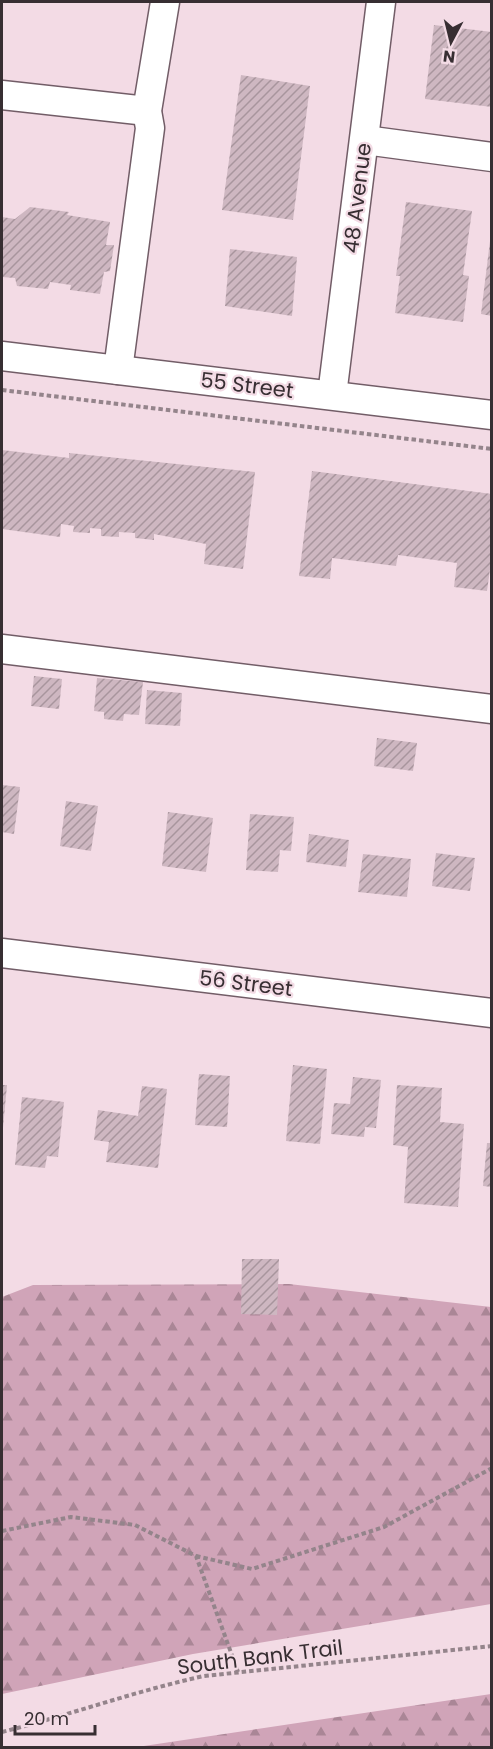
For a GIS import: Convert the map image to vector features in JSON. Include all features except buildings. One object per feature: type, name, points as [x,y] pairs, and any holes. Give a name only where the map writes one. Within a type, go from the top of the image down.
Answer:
[{"type":"street","points":[[118,370],[150,128],[147,111],[165,2]]},
{"type":"street","name":"48 Avenue","points":[[332,395],[381,2]]},
{"type":"street","points":[[2,95],[147,111]]},
{"type":"street","points":[[365,140],[492,157]]},
{"type":"street","name":"55 Street","points":[[2,356],[492,415]]},
{"type":"street","points":[[2,649],[492,709]]},
{"type":"street","name":"56 Street","points":[[2,953],[492,1013]]},
{"type":"path","points":[[2,390],[492,449]]},
{"type":"path","points":[[2,1531],[71,1517],[135,1525],[196,1556],[252,1569],[384,1527],[492,1468]]},
{"type":"path","points":[[196,1556],[238,1671]]},
{"type":"path","name":"South Bank Trail","points":[[2,1732],[170,1683],[238,1671],[492,1646]]},
{"type":"green space","points":[[289,1284],[491,1307],[491,1604],[193,1654],[2,1694],[2,1297],[33,1285]]},
{"type":"green space","points":[[491,1694],[491,1747],[137,1747]]}]
